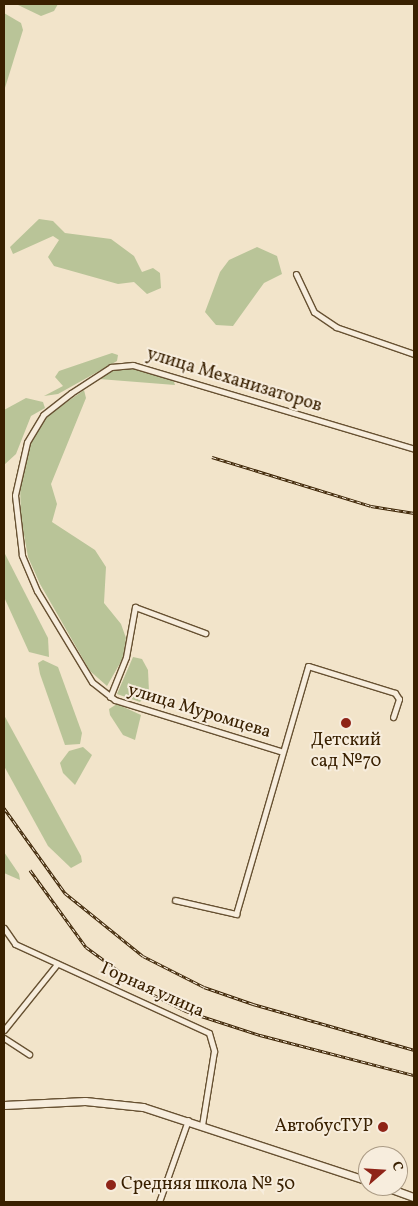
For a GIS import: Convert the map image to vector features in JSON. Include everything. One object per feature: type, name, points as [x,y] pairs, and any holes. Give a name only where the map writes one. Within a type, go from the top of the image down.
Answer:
[{"type":"street","points":[[296,274],[314,312],[336,327],[414,354]]},
{"type":"street","name":"улица Механизаторов","points":[[110,697],[96,687],[72,652],[30,578],[19,542],[14,495],[18,467],[32,431],[53,407],[111,367],[141,365],[414,449]]},
{"type":"street","points":[[110,697],[126,657],[135,607],[205,633]]},
{"type":"street","name":"улица Муромцева","points":[[175,900],[236,914],[280,751],[308,666],[395,693],[399,699],[393,718]]},
{"type":"street","name":"улица Муромцева","points":[[110,697],[280,751]]},
{"type":"street","name":"Горная улица","points":[[4,928],[11,942],[209,1033],[214,1051],[202,1125]]},
{"type":"street","points":[[4,1030],[57,964]]},
{"type":"street","points":[[4,1038],[28,1054]]},
{"type":"street","points":[[4,1106],[109,1102],[188,1120],[358,1178]]},
{"type":"street","points":[[159,1202],[188,1120]]},
{"type":"green space","points":[[16,4],[58,4],[54,11],[41,16]]},
{"type":"green space","points":[[4,13],[21,23],[23,30],[4,91]]},
{"type":"green space","points":[[39,219],[53,221],[65,233],[111,239],[134,256],[142,272],[153,268],[160,273],[161,288],[147,294],[134,282],[118,284],[54,266],[48,257],[59,240],[53,236],[13,254],[10,247]]},
{"type":"green space","points":[[257,247],[277,256],[282,274],[264,283],[233,326],[216,325],[205,312],[220,272],[229,260]]},
{"type":"green space","points":[[112,353],[118,355],[117,361],[58,394],[44,396],[63,386],[55,377],[59,371]]},
{"type":"green space","points":[[129,367],[173,379],[175,385],[99,379],[111,370]]},
{"type":"green space","points":[[84,390],[86,398],[51,484],[57,504],[52,522],[95,550],[106,567],[104,603],[121,624],[126,638],[123,658],[107,686],[90,671],[40,584],[28,557],[21,518],[20,485],[31,441],[47,416]]},
{"type":"green space","points":[[26,398],[43,402],[45,408],[31,416],[16,454],[4,465],[4,410]]},
{"type":"green space","points":[[4,552],[48,638],[49,657],[29,652],[4,597]]},
{"type":"green space","points":[[133,657],[142,659],[148,670],[149,692],[140,702],[117,694]]},
{"type":"green space","points":[[43,660],[58,667],[82,733],[80,744],[65,745],[40,674],[38,663]]},
{"type":"green space","points":[[117,704],[141,715],[135,740],[123,735],[110,715],[109,709]]},
{"type":"green space","points":[[4,715],[81,856],[82,862],[71,868],[48,846],[4,766]]},
{"type":"green space","points":[[83,747],[92,755],[75,785],[63,773],[60,763],[69,751]]},
{"type":"green space","points":[[4,852],[19,874],[20,880],[4,873]]},
{"type":"railway","points":[[212,457],[371,506],[414,513]]},
{"type":"railway","points":[[4,808],[65,893],[143,956],[204,987],[253,1004],[414,1050]]},
{"type":"railway","points":[[30,870],[86,947],[146,991],[186,1011],[260,1035],[414,1075]]},
{"type":"place","name":"Детский сад №70","points":[[346,723]]},
{"type":"place","name":"АвтобусТУР","points":[[383,1127]]},
{"type":"place","name":"Средняя школа № 50","points":[[111,1185]]}]
